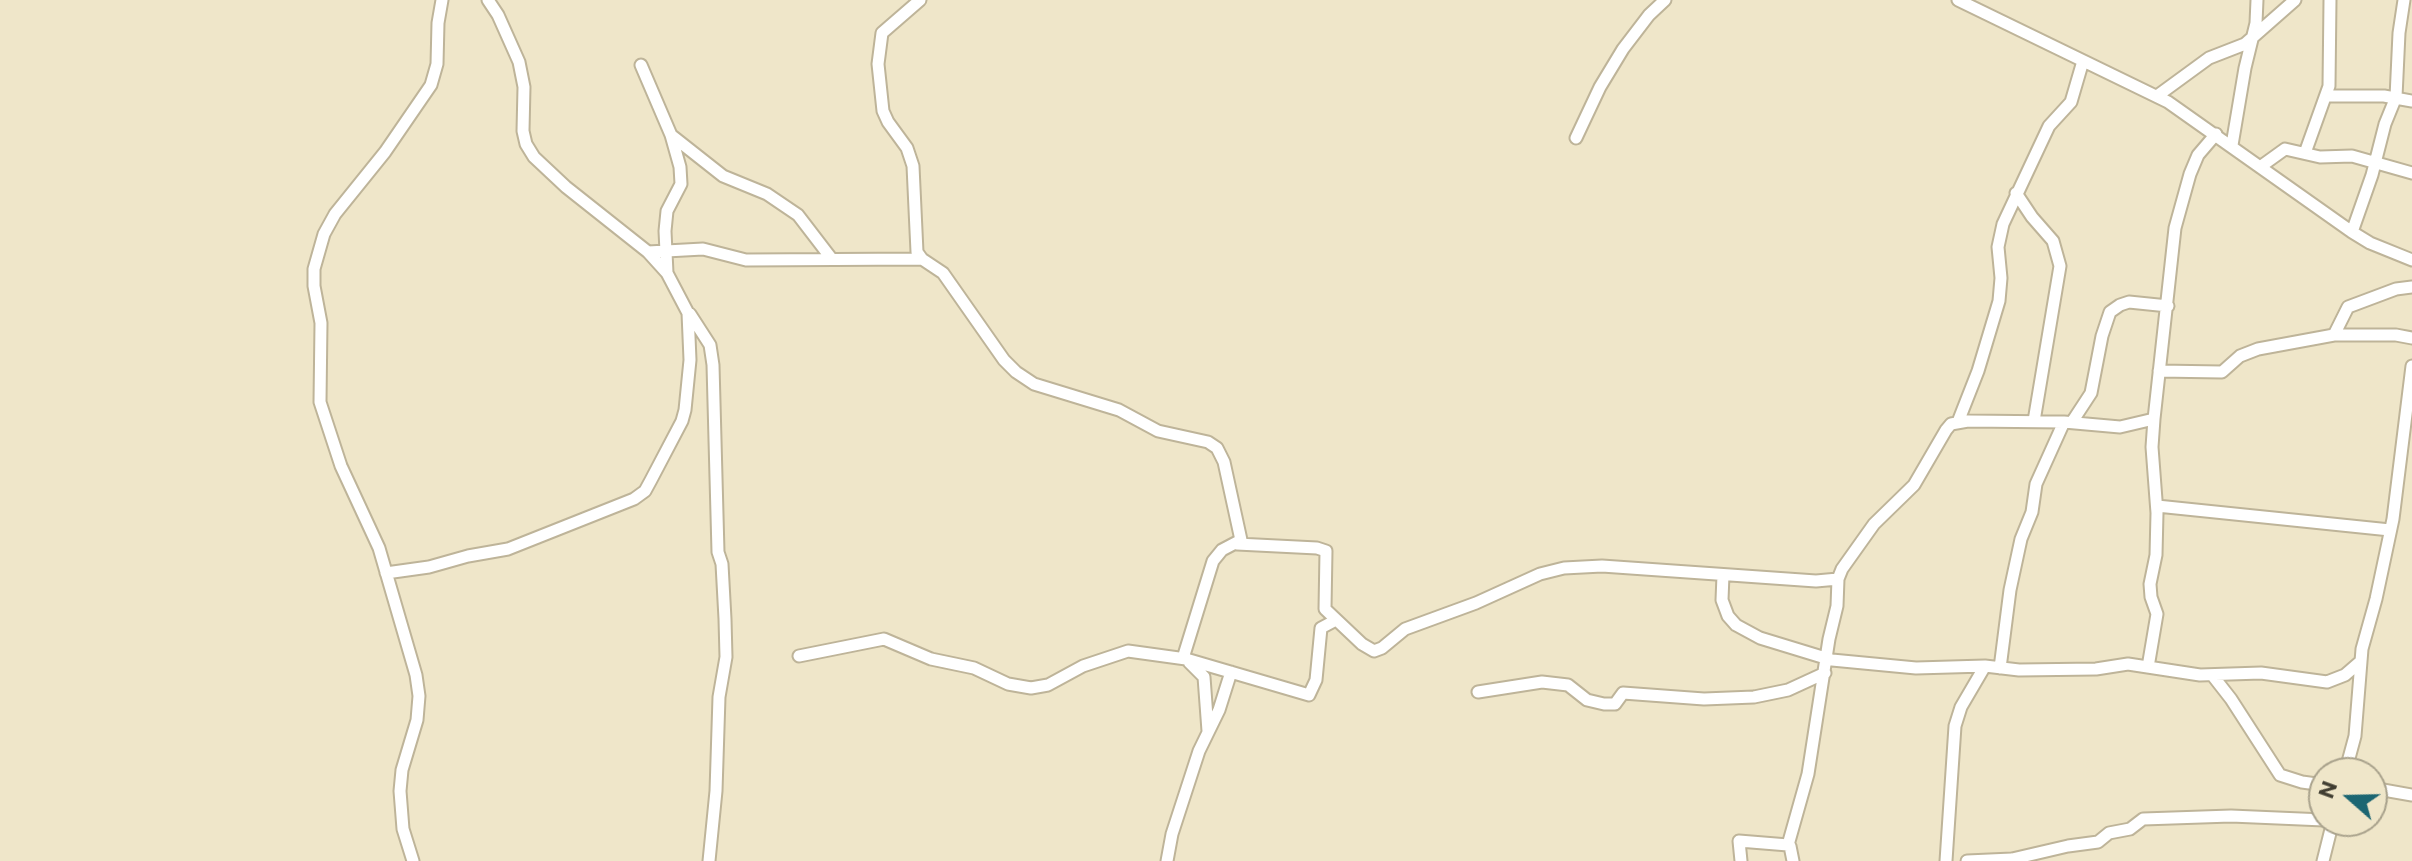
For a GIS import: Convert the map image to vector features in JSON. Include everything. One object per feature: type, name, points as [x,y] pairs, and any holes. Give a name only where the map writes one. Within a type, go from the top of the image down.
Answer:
[{"type":"street","points":[[413,861],[403,829],[400,791],[402,770],[417,720],[419,696],[408,642],[379,548],[360,501],[341,466],[320,402],[321,323],[314,269],[324,234],[335,214],[385,152],[431,85],[437,64],[442,0]]},
{"type":"street","points":[[488,0],[519,62],[524,87],[523,131],[534,157],[558,181],[648,252],[667,273],[688,313],[710,345],[718,552],[722,564],[726,657],[719,697],[716,791],[709,861]]},
{"type":"street","points":[[920,0],[882,33],[878,64],[883,111],[907,148],[913,166],[917,252],[943,273],[1004,360],[1034,384],[1119,410],[1158,431],[1202,440],[1217,448],[1224,462],[1241,540],[1237,544]]},
{"type":"street","points":[[1576,138],[1600,87],[1623,49],[1665,0]]},
{"type":"street","points":[[1958,0],[2157,96],[2232,145],[2352,232],[2412,260]]},
{"type":"street","points":[[2232,145],[2256,23],[2257,0]]},
{"type":"street","points":[[2157,96],[2209,58],[2239,48],[2295,0]]},
{"type":"street","points":[[2305,153],[2326,96],[2330,74],[2330,0]]},
{"type":"street","points":[[2352,232],[2396,97],[2404,0]]},
{"type":"street","points":[[1958,422],[1978,371],[1999,301],[2001,278],[1998,247],[2003,224],[2049,126],[2071,102],[2083,61]]},
{"type":"street","points":[[641,65],[671,135],[680,167],[681,184],[667,211],[667,273]]},
{"type":"street","points":[[2326,96],[2396,97],[2412,101]]},
{"type":"street","points":[[2148,667],[2157,614],[2150,584],[2156,555],[2157,506],[2152,447],[2180,205],[2198,155],[2216,134]]},
{"type":"street","points":[[671,135],[723,176],[767,194],[798,215],[831,258]]},
{"type":"street","points":[[2260,167],[2285,149],[2327,157],[2352,156],[2412,173]]},
{"type":"street","points":[[2016,193],[2053,241],[2059,258],[2034,421]]},
{"type":"street","points":[[648,252],[703,249],[746,260],[922,259]]},
{"type":"street","points":[[2334,335],[2348,307],[2396,289],[2412,287]]},
{"type":"street","points":[[2000,668],[2010,590],[2021,539],[2032,512],[2036,484],[2068,422],[2091,393],[2104,326],[2110,312],[2129,302],[2168,306]]},
{"type":"street","points":[[386,573],[429,567],[508,549],[617,506],[645,491],[685,410],[690,360],[688,313]]},
{"type":"street","points":[[2159,371],[2222,372],[2240,356],[2258,349],[2334,335],[2412,338]]},
{"type":"street","points":[[2349,757],[2355,736],[2360,662],[2390,530],[2412,366]]},
{"type":"street","points":[[1793,861],[1788,845],[1808,774],[1837,606],[1838,579],[1846,562],[1874,524],[1914,485],[1946,430],[1958,422],[2068,422],[2120,427],[2154,419]]},
{"type":"street","points":[[2157,506],[2390,530]]},
{"type":"street","points":[[1208,731],[1204,677],[1184,655],[1202,605],[1209,570],[1222,550],[1237,544],[1326,551],[1324,607],[1362,644],[1378,650],[1405,629],[1486,599],[1540,574],[1564,568],[1602,566],[1816,581],[1838,579]]},
{"type":"street","points":[[1723,575],[1722,600],[1728,616],[1736,625],[1760,638],[1827,659],[1916,668],[1985,666],[2076,670],[2128,664],[2213,676],[2261,673],[2327,682],[2345,675],[2360,662]]},
{"type":"street","points":[[799,656],[884,639],[931,659],[974,668],[1008,684],[1031,688],[1059,681],[1083,666],[1128,651],[1187,661],[1309,695],[1316,680],[1321,628],[1336,620]]},
{"type":"street","points":[[1946,861],[1955,726],[1961,707],[1985,666]]},
{"type":"street","points":[[1167,861],[1172,834],[1231,672]]},
{"type":"street","points":[[1478,692],[1542,682],[1568,685],[1587,700],[1604,704],[1615,704],[1623,693],[1704,699],[1754,697],[1788,690],[1825,673]]},
{"type":"street","points":[[2213,676],[2280,775],[2308,783]]},
{"type":"street","points":[[2388,791],[2412,795]]},
{"type":"street","points":[[1967,861],[2022,858],[2098,842],[2109,833],[2130,829],[2143,819],[2231,816],[2308,819]]},
{"type":"street","points":[[2323,861],[2329,837]]},
{"type":"street","points":[[1741,861],[1739,841],[1788,845]]}]
